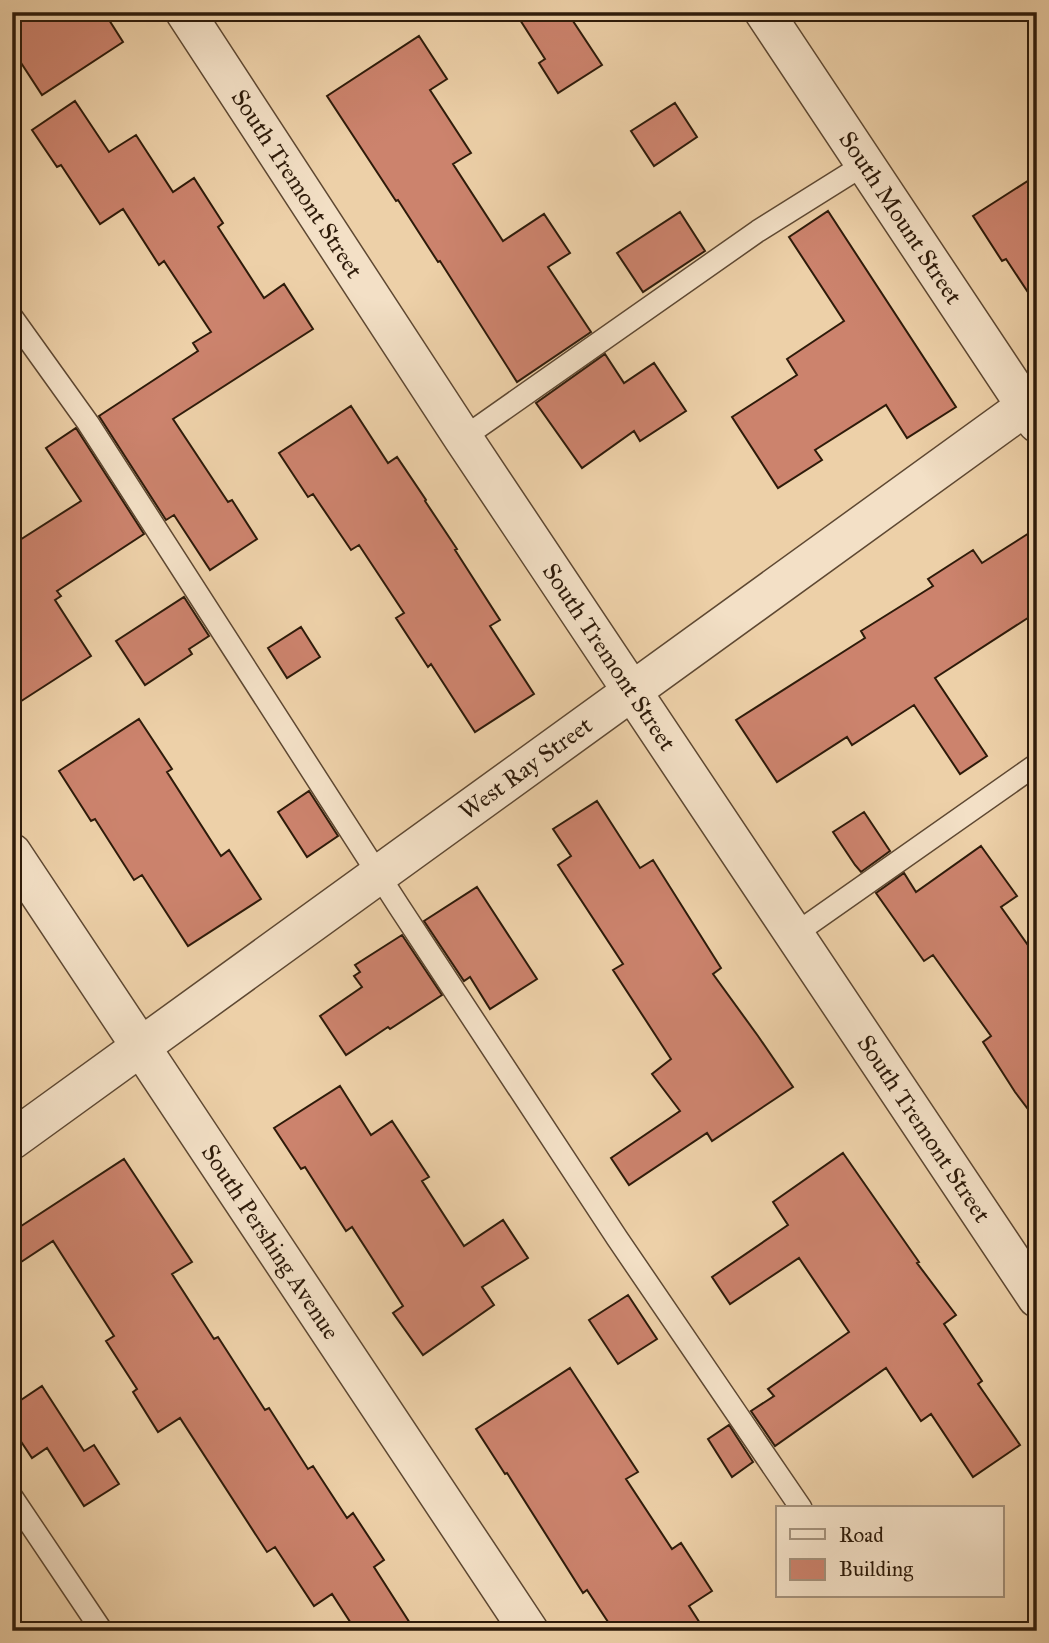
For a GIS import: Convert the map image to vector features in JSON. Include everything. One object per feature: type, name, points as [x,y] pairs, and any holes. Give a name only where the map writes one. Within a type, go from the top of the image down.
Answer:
[{"type":"street","name":"South Tremont Street","points":[[185,12],[463,438],[1037,1298]]},
{"type":"street","name":"South Mount Street","points":[[764,12],[1033,409]]},
{"type":"street","name":"West Ray Street","points":[[12,1140],[633,692],[1033,409]]},
{"type":"street","name":"South Pershing Avenue","points":[[12,853],[529,1631]]},
{"type":"lane","points":[[463,438],[758,231],[865,164]]},
{"type":"lane","points":[[12,317],[88,423],[379,876],[610,1227],[800,1506]]},
{"type":"lane","points":[[795,934],[1037,764]]},
{"type":"lane","points":[[12,1497],[102,1631]]},
{"type":"building","points":[[12,12],[104,12],[123,42],[42,95],[12,49]]},
{"type":"building","points":[[515,12],[567,12],[602,65],[558,93],[539,63],[545,59]]},
{"type":"building","points":[[419,36],[447,79],[430,90],[471,153],[453,164],[503,241],[544,214],[570,253],[548,267],[591,332],[517,382],[440,261],[438,262],[398,200],[396,201],[327,96]]},
{"type":"building","points":[[75,101],[109,152],[136,135],[173,192],[194,178],[223,223],[218,227],[264,298],[284,284],[313,329],[173,419],[228,502],[232,500],[257,539],[210,570],[174,515],[166,520],[99,416],[198,351],[193,343],[211,332],[164,261],[159,265],[123,209],[100,224],[61,165],[57,167],[32,130]]},
{"type":"building","points":[[675,103],[697,137],[654,166],[631,131]]},
{"type":"building","points":[[1037,175],[1037,306],[1006,259],[1002,261],[973,216]]},
{"type":"building","points":[[828,211],[956,407],[907,438],[886,405],[815,450],[822,460],[778,488],[732,417],[797,375],[787,359],[844,321],[789,237]]},
{"type":"building","points":[[680,212],[705,251],[643,292],[617,253]]},
{"type":"building","points":[[605,354],[624,383],[654,363],[686,411],[640,441],[634,431],[582,468],[536,403]]},
{"type":"building","points":[[351,406],[388,463],[397,457],[426,500],[500,620],[490,626],[534,694],[475,732],[431,664],[428,667],[396,618],[404,613],[359,545],[351,550],[313,494],[308,497],[279,453]]},
{"type":"building","points":[[76,428],[144,534],[57,591],[61,596],[55,600],[91,656],[12,707],[12,545],[81,501],[46,448]]},
{"type":"building","points":[[1037,528],[1037,612],[935,678],[987,756],[960,774],[914,705],[852,745],[847,737],[777,782],[736,720],[865,638],[861,631],[933,586],[928,579],[973,550],[982,563]]},
{"type":"building","points":[[184,597],[209,636],[189,649],[192,654],[145,685],[116,641]]},
{"type":"building","points":[[301,627],[320,657],[287,678],[268,648]]},
{"type":"building","points":[[139,719],[172,769],[167,772],[221,856],[229,850],[261,899],[188,946],[142,875],[134,880],[95,819],[91,821],[59,771]]},
{"type":"building","points":[[309,791],[338,836],[307,857],[278,812]]},
{"type":"building","points":[[597,801],[640,868],[653,860],[721,968],[713,974],[793,1087],[712,1141],[707,1133],[629,1185],[611,1158],[680,1111],[652,1074],[671,1059],[613,970],[623,964],[558,865],[571,856],[553,829]]},
{"type":"building","points":[[864,812],[890,851],[861,872],[833,832]]},
{"type":"building","points":[[981,846],[1017,896],[1001,907],[1037,958],[1037,1121],[983,1042],[991,1036],[933,955],[924,961],[876,893],[904,873],[916,892]]},
{"type":"building","points":[[477,887],[537,979],[490,1009],[470,977],[464,981],[424,921]]},
{"type":"building","points":[[402,935],[442,995],[346,1055],[320,1016],[362,987],[354,976],[360,972],[355,965]]},
{"type":"building","points":[[340,1086],[371,1135],[392,1121],[429,1177],[422,1181],[464,1246],[503,1220],[528,1258],[482,1287],[494,1305],[423,1355],[393,1313],[403,1306],[352,1227],[346,1231],[305,1167],[301,1169],[274,1128]]},
{"type":"building","points":[[843,1153],[919,1262],[917,1263],[956,1315],[944,1324],[982,1381],[978,1384],[1020,1445],[973,1477],[931,1414],[921,1421],[886,1368],[775,1446],[751,1411],[774,1396],[768,1389],[849,1332],[799,1258],[730,1304],[712,1277],[788,1225],[773,1202]]},
{"type":"building","points":[[124,1159],[192,1262],[172,1274],[214,1339],[218,1337],[265,1410],[269,1408],[308,1469],[313,1466],[347,1518],[353,1513],[384,1560],[374,1567],[415,1631],[356,1631],[332,1594],[314,1606],[275,1547],[267,1552],[180,1418],[158,1432],[133,1392],[137,1389],[106,1341],[114,1336],[53,1241],[12,1268],[12,1232]]},
{"type":"building","points":[[628,1295],[657,1339],[618,1364],[589,1320]]},
{"type":"building","points":[[570,1368],[638,1472],[626,1479],[672,1549],[681,1543],[712,1591],[689,1606],[705,1631],[614,1631],[587,1590],[583,1593],[476,1429]]},
{"type":"building","points":[[42,1386],[84,1451],[94,1445],[119,1484],[84,1506],[47,1448],[32,1458],[12,1428],[12,1406]]},
{"type":"building","points":[[729,1425],[753,1462],[732,1477],[708,1439]]}]
